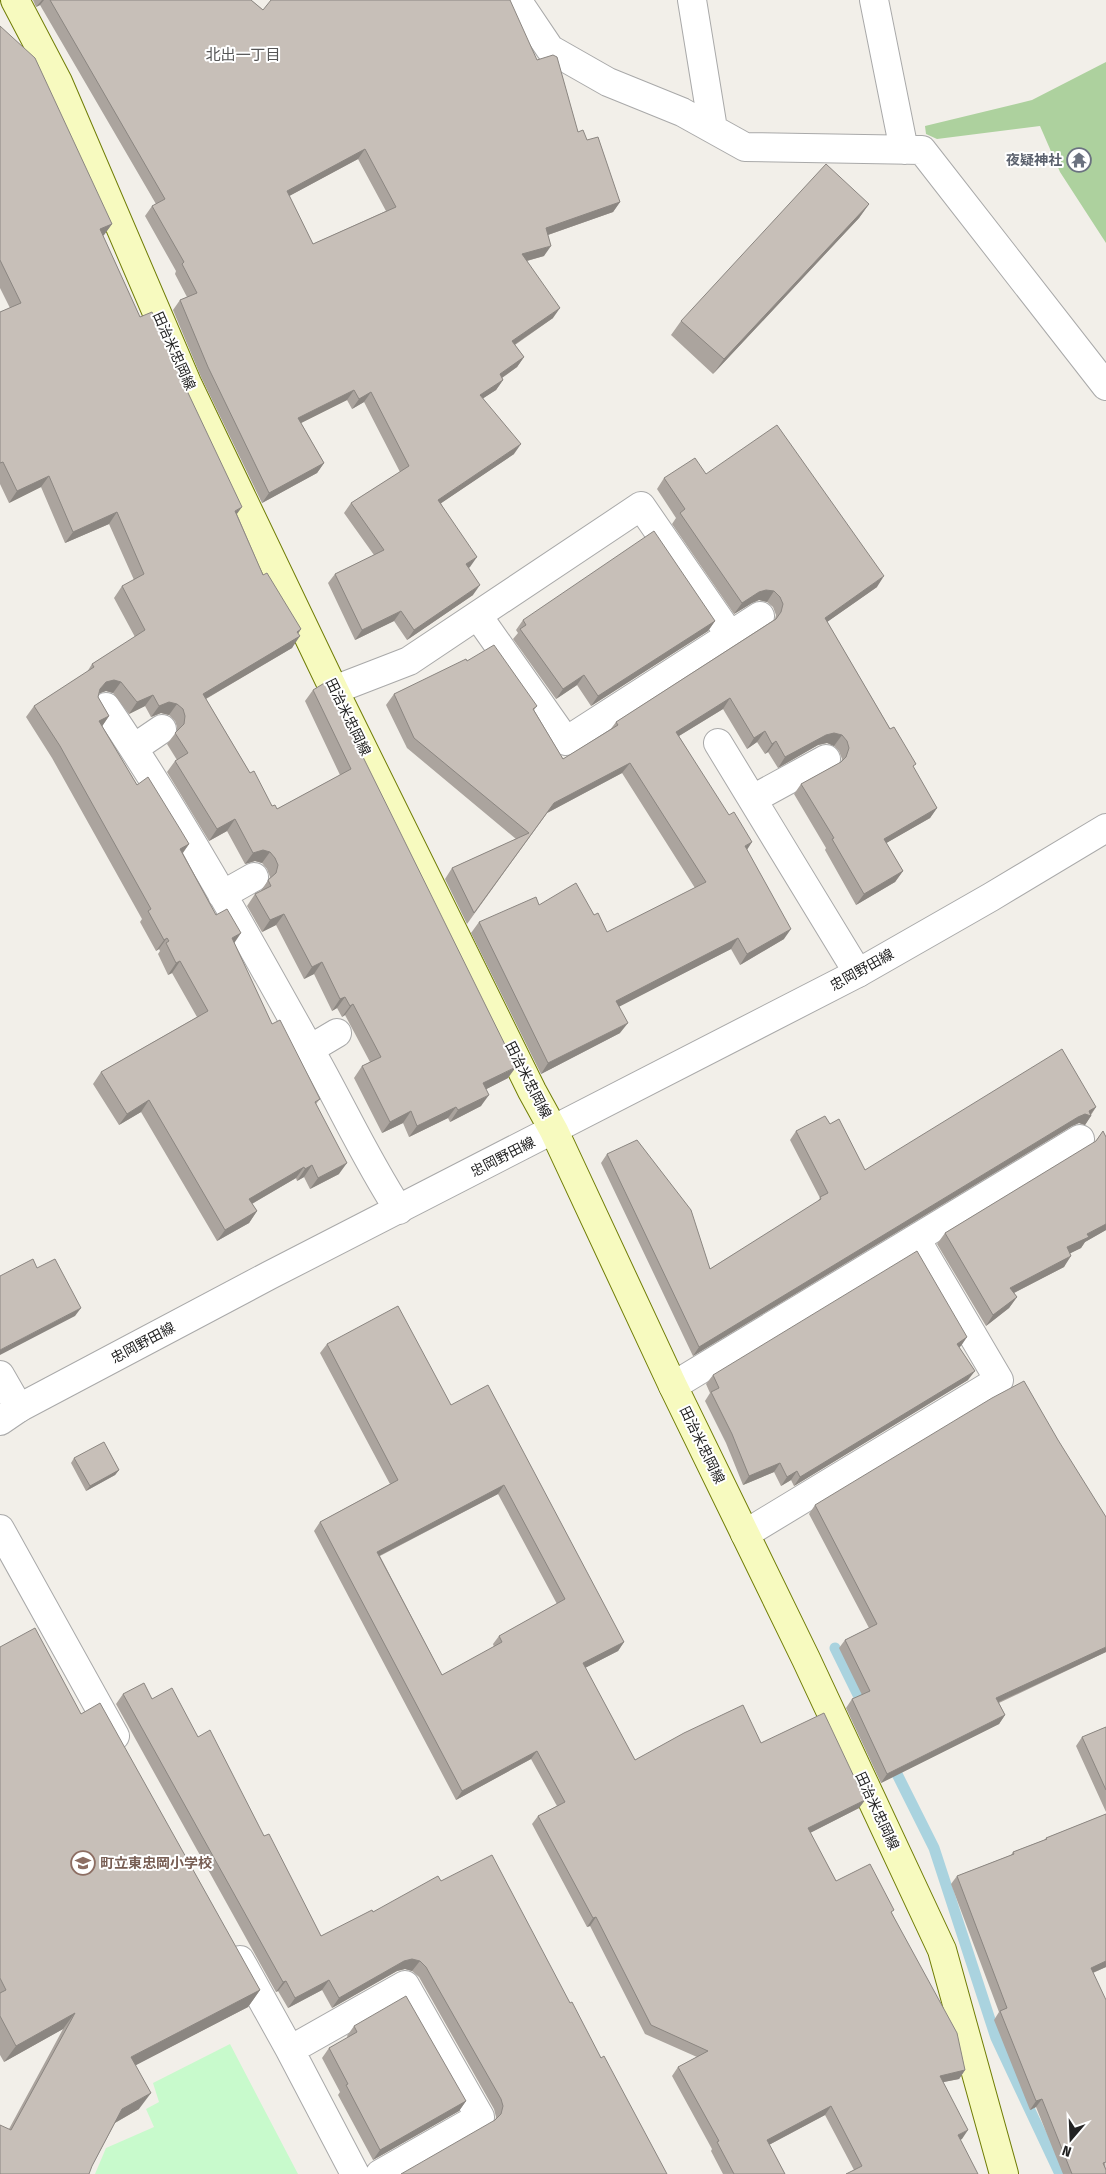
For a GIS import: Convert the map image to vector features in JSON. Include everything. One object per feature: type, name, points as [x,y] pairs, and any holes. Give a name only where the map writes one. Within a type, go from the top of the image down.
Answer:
[{"type":"main road","name":"田治米忠岡線","points":[[13,7],[58,82],[187,383],[334,690],[532,1091],[554,1131],[674,1386],[806,1659],[942,1950],[1004,2174]]},
{"type":"street","points":[[517,0],[550,49],[608,82],[682,112],[745,147],[922,150],[1106,386]]},
{"type":"street","points":[[692,0],[713,129]]},
{"type":"street","points":[[874,0],[904,150]]},
{"type":"street","points":[[334,690],[409,661],[641,506],[730,635]]},
{"type":"street","points":[[478,616],[566,741],[760,616]]},
{"type":"street","points":[[106,706],[134,748],[222,895],[310,1050],[375,1172],[399,1210]]},
{"type":"street","points":[[134,748],[162,729]]},
{"type":"street","points":[[718,743],[858,973]]},
{"type":"street","points":[[753,800],[826,759]]},
{"type":"street","name":"忠岡野田線","points":[[10,1414],[270,1276],[858,973],[991,898],[1106,828]]},
{"type":"street","points":[[222,895],[254,877]]},
{"type":"street","points":[[310,1050],[337,1033]]},
{"type":"street","points":[[674,1386],[1080,1139]]},
{"type":"street","points":[[745,1534],[999,1380],[916,1238]]},
{"type":"street","points":[[0,1374],[10,1414]]},
{"type":"street","points":[[0,1530],[126,1755]]},
{"type":"street","points":[[227,1938],[290,2050],[355,2174]]},
{"type":"street","points":[[290,2050],[405,1985],[480,2117],[380,2174]]},
{"type":"green space","name":"夜疑神社","points":[[1106,62],[1106,243],[1060,172],[1040,126],[937,139],[926,134],[925,126],[1032,100]]},
{"type":"green space","points":[[230,2044],[298,2174],[95,2174],[106,2148],[154,2127],[146,2109],[159,2102],[153,2083]]},
{"type":"building","points":[[50,0],[251,0],[263,10],[271,0],[510,0],[537,60],[553,55],[557,57],[578,132],[583,130],[587,140],[598,137],[620,202],[546,228],[551,246],[522,254],[560,308],[512,341],[524,357],[500,374],[503,380],[480,395],[521,444],[438,500],[477,557],[466,564],[480,585],[414,630],[401,611],[362,630],[335,574],[384,550],[351,503],[409,466],[371,392],[359,399],[354,390],[298,418],[324,463],[269,493],[208,367],[180,300],[197,293],[182,264],[184,262],[152,206],[165,199]],"holes":[[[365,149],[396,207],[313,244],[287,191]]]},
{"type":"building","points":[[0,26],[35,58],[112,224],[100,229],[140,317],[152,312],[242,507],[235,511],[263,575],[267,573],[301,629],[297,632],[300,636],[203,694],[250,773],[254,771],[272,806],[275,805],[277,809],[351,769],[313,690],[326,682],[516,1067],[483,1083],[489,1095],[458,1110],[456,1107],[417,1126],[411,1111],[390,1122],[362,1066],[381,1057],[353,1004],[350,1006],[345,997],[340,999],[322,962],[312,967],[284,914],[270,920],[255,894],[271,886],[268,880],[276,873],[278,865],[275,858],[270,852],[263,850],[253,853],[235,819],[217,829],[175,761],[188,753],[175,733],[184,724],[185,716],[183,709],[177,704],[169,702],[159,706],[153,695],[137,702],[121,682],[114,680],[106,682],[100,689],[98,697],[109,716],[99,721],[137,785],[148,777],[180,829],[189,844],[180,849],[216,915],[227,909],[241,933],[232,938],[272,1024],[280,1020],[320,1099],[315,1102],[347,1163],[318,1178],[312,1165],[305,1169],[304,1167],[249,1199],[257,1211],[225,1230],[149,1100],[127,1114],[101,1072],[208,1011],[180,961],[176,963],[166,943],[169,941],[167,938],[164,940],[148,911],[151,909],[60,746],[34,706],[94,667],[92,664],[145,630],[122,586],[144,574],[117,512],[73,532],[49,476],[17,491],[3,462],[0,463],[0,312],[21,303],[0,260]]},
{"type":"building","points":[[826,164],[869,204],[724,359],[681,321]]},
{"type":"building","points":[[777,425],[884,576],[825,618],[890,729],[894,727],[916,764],[913,766],[937,808],[884,839],[903,871],[864,894],[832,839],[834,838],[801,784],[841,762],[846,757],[849,748],[847,741],[842,735],[834,733],[826,735],[785,757],[776,741],[772,744],[765,731],[754,738],[730,698],[676,732],[729,815],[734,812],[752,842],[745,846],[791,929],[747,954],[738,938],[616,1001],[628,1023],[548,1063],[479,922],[536,897],[539,905],[576,883],[594,915],[598,913],[607,932],[706,882],[630,763],[554,803],[474,913],[452,868],[529,833],[414,738],[394,694],[466,659],[467,661],[494,645],[537,706],[533,709],[563,759],[618,725],[616,722],[776,619],[781,612],[783,604],[780,597],[774,591],[766,590],[759,592],[742,603],[680,513],[685,509],[664,478],[695,458],[706,474]]},
{"type":"building","points":[[654,531],[715,621],[598,696],[584,675],[563,689],[520,629],[526,625],[523,620]]},
{"type":"building","points":[[1062,1049],[1096,1107],[1089,1111],[1091,1116],[1085,1114],[1078,1117],[699,1347],[607,1154],[637,1140],[691,1210],[710,1269],[828,1193],[796,1131],[825,1116],[830,1124],[839,1119],[865,1170]]},
{"type":"building","points":[[1103,1131],[1106,1137],[1106,1224],[1087,1234],[1089,1237],[1067,1247],[1071,1256],[1010,1288],[1017,1297],[993,1315],[945,1233],[1096,1141]]},
{"type":"building","points":[[917,1251],[967,1337],[957,1344],[975,1371],[800,1477],[797,1471],[787,1477],[780,1463],[749,1476],[732,1434],[711,1392],[719,1388],[713,1375]]},
{"type":"building","points":[[33,1259],[37,1268],[55,1259],[81,1308],[0,1350],[0,1276]]},
{"type":"building","points":[[398,1306],[451,1405],[488,1385],[624,1642],[583,1663],[635,1760],[684,1733],[743,1705],[761,1743],[824,1713],[865,1800],[808,1828],[836,1881],[870,1864],[894,1910],[891,1912],[957,2033],[965,2070],[940,2076],[968,2130],[958,2135],[978,2174],[846,2174],[862,2166],[831,2106],[767,2140],[785,2174],[734,2174],[717,2142],[719,2141],[678,2067],[708,2051],[651,2025],[596,1917],[593,1918],[538,1816],[565,1802],[537,1751],[462,1791],[320,1522],[398,1480],[327,1344]],"holes":[[[504,1485],[565,1599],[499,1636],[502,1642],[442,1675],[377,1552]]]},
{"type":"building","points":[[1024,1381],[1106,1517],[1106,1647],[996,1698],[1005,1715],[887,1774],[852,1699],[870,1691],[845,1640],[877,1624],[815,1505],[992,1398]]},
{"type":"building","points":[[104,1442],[119,1470],[90,1486],[74,1458]]},
{"type":"building","name":"町立東忠岡小学校","points":[[35,1628],[81,1714],[100,1703],[260,1990],[131,2057],[151,2093],[122,2109],[89,2174],[0,2174],[0,2125],[11,2130],[75,2013],[16,2046],[0,2016],[0,1993],[6,1990],[0,1978],[0,1647]]},
{"type":"building","points":[[144,1683],[152,1699],[172,1688],[198,1737],[210,1730],[264,1836],[269,1834],[321,1936],[372,1910],[373,1912],[438,1876],[441,1881],[492,1855],[570,2003],[572,2002],[601,2058],[604,2056],[667,2174],[401,2174],[495,2120],[501,2114],[503,2106],[501,2099],[426,1967],[420,1961],[412,1959],[404,1961],[339,1998],[329,1980],[295,1998],[286,1981],[283,1982],[123,1694]]},
{"type":"building","points":[[1106,1727],[1106,1790],[1082,1737]]},
{"type":"building","points":[[1106,1814],[1106,1961],[1091,1968],[1106,2000],[1106,2162],[1103,2163],[1106,2174],[1072,2174],[1042,2099],[1036,2101],[1000,2011],[1007,2008],[957,1876],[1014,1854],[1013,1852]]},
{"type":"building","points":[[406,1996],[466,2101],[380,2150],[329,2048],[357,2032],[354,2026]]},
{"type":"waterway","points":[[835,1648],[865,1709]]},
{"type":"waterway","points":[[891,1762],[934,1848],[996,2038],[1060,2174]]},
{"type":"place","name":"夜疑神社","points":[[1079,160]]},
{"type":"place","name":"町立東忠岡小学校","points":[[83,1863]]},
{"type":"district","name":"北出一丁目","points":[[243,55]]}]
